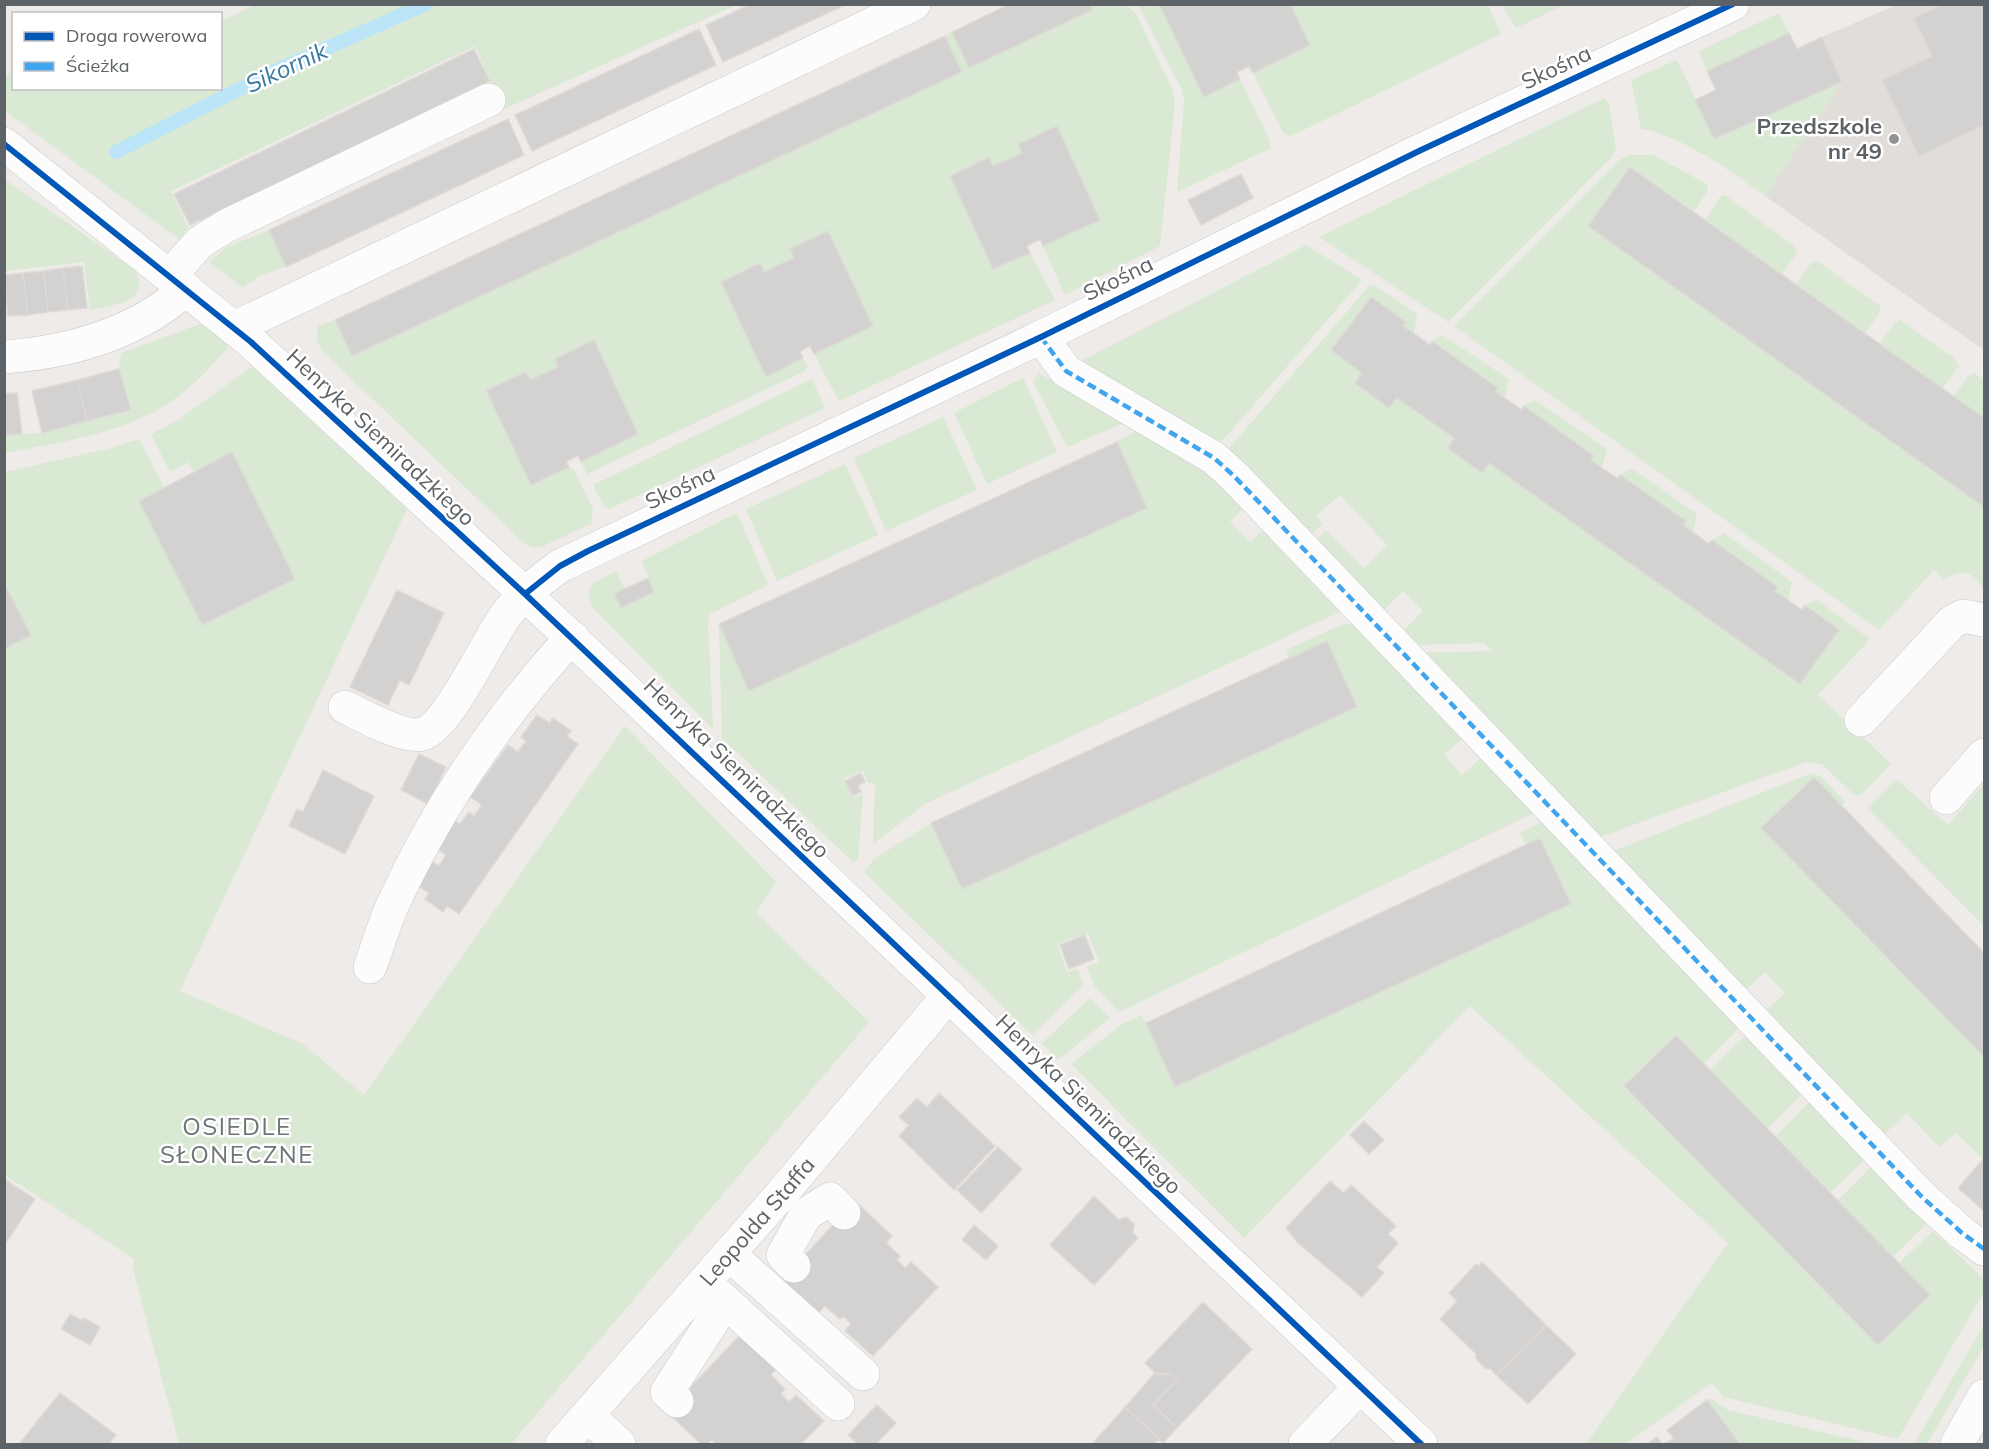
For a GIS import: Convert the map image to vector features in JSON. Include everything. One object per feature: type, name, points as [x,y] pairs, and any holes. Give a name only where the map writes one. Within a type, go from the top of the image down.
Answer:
[{"type":"street","points":[[234,328],[914,4]]},
{"type":"street","name":"Skośna","points":[[345,707],[407,734],[423,734],[429,731],[444,718],[506,616],[525,594],[560,566],[1041,337],[1408,156],[1733,4]]},
{"type":"street","points":[[4,357],[41,354],[131,328],[165,308],[200,242],[226,226],[489,100]]},
{"type":"street","name":"Henryka Siemiradzkiego","points":[[4,144],[234,328],[572,637],[1421,1444]]},
{"type":"street","points":[[1041,337],[1066,371],[1214,458],[1234,476],[1921,1196],[1962,1233],[1984,1249]]},
{"type":"street","points":[[1861,720],[1952,622],[1963,616],[1984,620]]},
{"type":"street","points":[[370,967],[393,904],[422,846],[449,801],[510,710],[572,637]]},
{"type":"street","points":[[1946,798],[1984,755]]},
{"type":"street","name":"Leopolda Staffa","points":[[562,1444],[588,1416],[704,1345],[729,1254],[950,995]]},
{"type":"street","points":[[783,1192],[812,1235]]},
{"type":"street","points":[[729,1254],[863,1374]]},
{"type":"street","points":[[704,1345],[838,1404]]},
{"type":"street","points":[[1305,1444],[1360,1387]]},
{"type":"street","points":[[1970,1435],[1984,1396]]},
{"type":"street","points":[[588,1416],[619,1444]]},
{"type":"shaded area","name":"Przedszkole nr 49","points":[[1897,5],[1984,5],[1984,350],[1765,196],[1842,82],[1822,37]]},
{"type":"green space","points":[[255,5],[736,5],[504,109],[475,46],[171,191],[188,228],[180,240],[5,111],[4,81],[12,69],[12,90],[222,90],[222,21]]},
{"type":"green space","points":[[1089,5],[1128,6],[1136,14],[1173,91],[1175,103],[1160,246],[1065,295],[1043,246],[1100,220],[1057,127],[1018,144],[1022,153],[993,166],[988,158],[950,176],[993,269],[1030,253],[1055,300],[839,401],[814,354],[873,325],[828,231],[790,249],[794,258],[764,272],[759,263],[721,282],[765,376],[803,358],[807,367],[805,371],[587,474],[581,462],[638,434],[594,341],[555,358],[558,367],[530,380],[526,372],[487,390],[531,485],[569,467],[574,470],[593,509],[591,524],[543,546],[534,548],[525,544],[323,352],[317,342],[318,326],[335,320],[352,356],[961,72],[945,36],[952,32],[970,68],[1091,11]]},
{"type":"green space","points":[[1138,5],[1159,5],[1204,97],[1240,79],[1270,141],[1269,149],[1177,192],[1184,101],[1182,90]]},
{"type":"green space","points":[[1290,5],[1488,5],[1501,34],[1291,136],[1284,134],[1253,73],[1309,45]]},
{"type":"green space","points":[[1502,5],[1564,5],[1516,28]]},
{"type":"green space","points":[[1779,13],[1789,33],[1707,71],[1699,51]]},
{"type":"green space","points":[[1677,60],[1714,139],[1842,82],[1765,196],[1689,146],[1656,132],[1641,129],[1631,80]]},
{"type":"green space","points":[[1604,98],[1609,103],[1616,149],[1613,156],[1448,322],[1319,237]]},
{"type":"green space","points":[[1628,155],[1653,155],[1707,184],[1708,190],[1694,212],[1630,167],[1589,226],[1984,507],[1984,593],[1982,586],[1969,574],[1957,574],[1944,580],[1934,570],[1879,630],[1454,326],[1618,161]]},
{"type":"green space","points":[[4,179],[135,270],[139,281],[134,296],[119,304],[90,310],[84,262],[5,271]]},
{"type":"green space","points":[[1725,195],[1795,247],[1797,252],[1782,275],[1705,220],[1720,197]]},
{"type":"green space","points":[[269,230],[286,267],[261,275],[243,288],[209,262],[227,247]]},
{"type":"green space","points":[[1306,245],[1362,280],[1224,439],[1214,442],[1081,361]]},
{"type":"green space","points":[[1817,261],[1879,305],[1881,310],[1865,334],[1796,284],[1811,263]]},
{"type":"green space","points":[[1370,285],[1376,286],[1417,314],[1414,333],[1403,326],[1406,322],[1370,297],[1331,350],[1362,373],[1355,383],[1389,408],[1397,398],[1454,438],[1448,448],[1482,473],[1489,463],[1800,684],[1839,630],[1805,605],[1817,600],[1870,639],[1818,695],[1891,764],[1861,795],[1854,795],[1822,764],[1806,762],[1600,837],[1421,653],[1492,651],[1484,643],[1416,645],[1403,631],[1423,611],[1403,591],[1382,612],[1315,541],[1326,530],[1364,568],[1387,545],[1340,495],[1316,516],[1322,524],[1310,536],[1231,455],[1230,447]]},
{"type":"green space","points":[[1900,320],[1954,358],[1959,366],[1943,388],[1880,344],[1895,322]]},
{"type":"green space","points":[[200,324],[227,343],[227,349],[193,384],[170,402],[153,413],[112,429],[68,441],[5,453],[5,435],[42,433],[131,410],[119,369],[121,353]]},
{"type":"green space","points":[[1442,335],[1509,379],[1505,398],[1496,392],[1498,388],[1432,341]]},
{"type":"green space","points":[[250,368],[254,368],[407,509],[180,991],[303,1044],[364,1095],[625,726],[776,882],[756,913],[869,1022],[511,1444],[179,1444],[133,1269],[134,1259],[5,1175],[4,649],[31,635],[5,583],[5,472],[111,448],[139,439],[164,488],[139,501],[202,625],[294,579],[231,453],[194,472],[189,462],[170,472],[151,434],[178,420]]},
{"type":"green space","points":[[1039,373],[1124,423],[1067,447],[1033,381]]},
{"type":"green space","points":[[1974,373],[1984,381],[1984,418],[1954,396],[1968,376]]},
{"type":"green space","points":[[1023,378],[1057,452],[987,484],[954,413]]},
{"type":"green space","points":[[812,379],[825,408],[609,509],[604,506],[593,485]]},
{"type":"green space","points":[[1535,400],[1607,449],[1602,468],[1591,460],[1594,456],[1524,406]]},
{"type":"green space","points":[[943,417],[977,490],[886,531],[854,458]]},
{"type":"green space","points":[[1137,430],[1212,476],[1244,508],[1230,521],[1250,542],[1264,529],[1342,611],[925,804],[873,844],[875,783],[868,783],[863,770],[844,779],[853,798],[863,794],[858,859],[854,863],[722,738],[719,624],[750,690],[1147,508],[1117,442]]},
{"type":"green space","points":[[845,464],[878,535],[777,581],[746,509]]},
{"type":"green space","points":[[1631,468],[1697,514],[1693,532],[1683,525],[1686,521],[1620,475]]},
{"type":"green space","points":[[737,513],[768,585],[710,614],[708,621],[713,729],[592,607],[588,591],[593,583],[616,571],[625,589],[614,594],[621,608],[654,592],[642,561]]},
{"type":"green space","points":[[1724,533],[1792,582],[1788,600],[1775,591],[1778,586],[1712,540]]},
{"type":"green space","points":[[1350,624],[1358,628],[1463,738],[1444,754],[1462,775],[1482,757],[1536,812],[1119,1012],[1095,987],[1087,966],[1099,962],[1088,933],[1057,944],[1067,972],[1078,969],[1083,986],[1032,1035],[864,872],[874,859],[931,823],[962,888],[1357,707],[1327,641],[1289,658],[1286,650],[1341,625]]},
{"type":"green space","points":[[1812,773],[1822,777],[1845,802],[1841,806],[1814,778],[1761,828],[1984,1057],[1983,1159],[1956,1133],[1939,1147],[1907,1113],[1883,1135],[1765,1012],[1785,993],[1765,972],[1746,990],[1611,852]]},
{"type":"green space","points":[[1896,779],[1948,825],[1984,784],[1984,926],[1867,808]]},
{"type":"green space","points":[[1540,823],[1546,824],[1741,1026],[1703,1064],[1675,1035],[1624,1087],[1878,1345],[1930,1295],[1899,1263],[1933,1231],[1984,1279],[1984,1292],[1898,1439],[1724,1397],[1712,1383],[1625,1444],[1586,1444],[1728,1243],[1470,1006],[1244,1238],[1071,1064],[1121,1025],[1142,1015],[1176,1087],[1571,904],[1541,838],[1526,845],[1520,833]]},
{"type":"green space","points":[[1090,998],[1110,1018],[1058,1060],[1042,1043]]},
{"type":"green space","points":[[1746,1035],[1803,1093],[1767,1129],[1710,1070]]},
{"type":"green space","points":[[1810,1101],[1865,1159],[1830,1193],[1775,1137]]},
{"type":"green space","points":[[1872,1166],[1927,1223],[1893,1257],[1838,1200]]},
{"type":"green space","points":[[1984,1325],[1984,1346],[1927,1444],[1914,1444]]},
{"type":"green space","points":[[1709,1398],[1728,1410],[1872,1444],[1740,1444],[1707,1400]]},
{"type":"building","points":[[751,4],[847,4],[723,62],[706,25]]},
{"type":"building","points":[[1010,4],[1089,4],[1092,10],[969,68],[952,32]]},
{"type":"building","points":[[1159,4],[1290,4],[1310,45],[1253,73],[1249,66],[1237,72],[1240,79],[1204,97]]},
{"type":"building","points":[[1942,4],[1984,4],[1984,125],[1919,157],[1882,80],[1932,56],[1914,18]]},
{"type":"building","points":[[699,29],[716,65],[532,151],[515,115]]},
{"type":"building","points":[[1789,33],[1797,49],[1822,37],[1842,82],[1714,139],[1695,100],[1716,90],[1707,71]]},
{"type":"building","points":[[945,36],[962,72],[352,356],[335,320]]},
{"type":"building","points":[[474,49],[490,81],[190,225],[174,194]]},
{"type":"building","points":[[508,119],[524,155],[286,267],[269,230]]},
{"type":"building","points":[[1057,126],[1100,220],[1043,246],[1040,239],[1027,246],[1030,253],[993,269],[950,176],[989,157],[993,166],[1022,153],[1018,144]]},
{"type":"building","points":[[1630,167],[1984,418],[1984,507],[1588,226]]},
{"type":"building","points":[[1241,174],[1253,198],[1201,225],[1188,200]]},
{"type":"building","points":[[828,231],[873,326],[814,354],[810,346],[800,352],[803,358],[766,377],[721,282],[760,263],[764,272],[794,258],[790,249]]},
{"type":"building","points":[[82,266],[87,308],[68,310],[63,268]]},
{"type":"building","points":[[63,268],[68,310],[48,312],[44,271]]},
{"type":"building","points":[[44,271],[48,312],[28,315],[23,273]]},
{"type":"building","points":[[23,273],[28,315],[8,316],[4,275]]},
{"type":"building","points":[[1371,297],[1406,322],[1403,326],[1430,345],[1432,341],[1498,388],[1496,392],[1522,410],[1524,406],[1594,456],[1591,460],[1602,468],[1617,478],[1620,475],[1686,521],[1683,525],[1709,544],[1712,540],[1778,587],[1775,591],[1802,610],[1805,605],[1839,630],[1800,684],[1489,463],[1482,473],[1448,448],[1454,438],[1397,398],[1389,408],[1355,383],[1362,373],[1331,350]]},
{"type":"building","points":[[594,340],[638,434],[581,462],[578,456],[573,458],[566,462],[569,467],[531,485],[486,390],[526,372],[530,380],[558,367],[555,359]]},
{"type":"building","points":[[119,369],[131,410],[87,421],[77,380]]},
{"type":"building","points":[[77,380],[87,421],[42,433],[32,391]]},
{"type":"building","points":[[17,393],[22,434],[4,435],[4,394]]},
{"type":"building","points":[[1117,442],[1147,508],[749,691],[719,624]]},
{"type":"building","points":[[232,452],[295,579],[202,625],[139,501]]},
{"type":"building","points":[[648,578],[654,592],[621,608],[614,594]]},
{"type":"building","points":[[4,583],[31,635],[4,649]]},
{"type":"building","points":[[397,590],[444,613],[409,685],[400,680],[388,705],[350,687]]},
{"type":"building","points":[[1327,641],[1357,707],[962,889],[931,823]]},
{"type":"building","points":[[537,715],[550,723],[553,718],[571,731],[567,736],[578,744],[459,914],[447,906],[443,912],[425,899],[429,893],[417,885],[433,862],[439,866],[446,855],[435,847],[454,820],[460,824],[469,812],[474,816],[482,805],[470,797],[508,745],[518,752],[526,741],[521,737]]},
{"type":"building","points":[[419,754],[446,767],[428,804],[401,790]]},
{"type":"building","points":[[323,770],[374,796],[345,854],[289,826],[297,809],[303,812]]},
{"type":"building","points":[[861,773],[865,782],[858,785],[861,792],[853,796],[845,781]]},
{"type":"building","points":[[1814,777],[1984,953],[1984,1057],[1761,828]]},
{"type":"building","points":[[1540,838],[1571,904],[1175,1087],[1146,1023]]},
{"type":"building","points":[[1085,935],[1094,959],[1069,969],[1060,945]]},
{"type":"building","points":[[1676,1035],[1930,1295],[1878,1345],[1624,1086]]},
{"type":"building","points":[[939,1093],[995,1146],[954,1190],[899,1136],[909,1125],[899,1117],[917,1098],[927,1107]]},
{"type":"building","points":[[1364,1121],[1384,1140],[1369,1154],[1350,1135]]},
{"type":"building","points":[[998,1147],[1022,1169],[981,1213],[957,1190]]},
{"type":"building","points":[[1984,1158],[1984,1211],[1958,1188]]},
{"type":"building","points":[[4,1179],[35,1199],[4,1246]]},
{"type":"building","points":[[1330,1181],[1344,1193],[1351,1185],[1396,1226],[1388,1234],[1398,1243],[1377,1267],[1384,1273],[1362,1297],[1297,1242],[1286,1228]]},
{"type":"building","points":[[1094,1196],[1119,1220],[1126,1217],[1134,1224],[1133,1233],[1138,1238],[1094,1285],[1050,1245]]},
{"type":"building","points":[[855,1201],[892,1236],[886,1243],[900,1256],[897,1260],[905,1268],[911,1262],[938,1287],[873,1356],[845,1331],[851,1324],[843,1316],[840,1319],[825,1306],[818,1313],[782,1280]]},
{"type":"building","points":[[974,1225],[998,1246],[986,1260],[962,1240]]},
{"type":"building","points":[[1482,1262],[1546,1325],[1496,1375],[1476,1359],[1476,1354],[1440,1319],[1457,1301],[1449,1293],[1476,1264],[1479,1266]]},
{"type":"building","points":[[1203,1302],[1252,1349],[1177,1428],[1153,1405],[1177,1380],[1169,1373],[1157,1375],[1145,1363]]},
{"type":"building","points":[[70,1314],[83,1321],[84,1318],[100,1327],[90,1345],[61,1329]]},
{"type":"building","points":[[1546,1325],[1576,1354],[1528,1404],[1496,1375]]},
{"type":"building","points":[[742,1333],[777,1368],[771,1375],[785,1389],[781,1394],[789,1402],[796,1395],[824,1421],[801,1444],[716,1444],[712,1440],[707,1444],[701,1444],[667,1412]]},
{"type":"building","points":[[1155,1373],[1166,1375],[1169,1373],[1177,1380],[1153,1405],[1177,1428],[1163,1443],[1125,1407]]},
{"type":"building","points":[[60,1393],[116,1435],[109,1444],[19,1444]]},
{"type":"building","points":[[1707,1400],[1740,1444],[1664,1444],[1674,1438],[1667,1430]]},
{"type":"building","points":[[877,1405],[896,1423],[876,1444],[858,1444],[848,1435]]},
{"type":"building","points":[[1125,1407],[1159,1439],[1154,1444],[1097,1444],[1094,1442]]},
{"type":"building","points":[[1657,1437],[1662,1444],[1647,1444]]},
{"type":"waterway","name":"Sikornik","points":[[116,152],[275,71],[426,4]]},
{"type":"marked path","points":[[1041,337],[1066,371],[1214,458],[1234,476],[1921,1196],[1962,1233],[1984,1249]]},
{"type":"cycle path","points":[[525,594],[560,566],[588,551],[1041,337],[1419,151],[1733,4]]},
{"type":"cycle path","points":[[4,144],[251,342],[525,594],[1421,1444]]},
{"type":"place","name":"Przedszkole nr 49","points":[[1894,139]]},
{"type":"district","name":"OSIEDLE SŁONECZNE","points":[[237,1140]]}]
